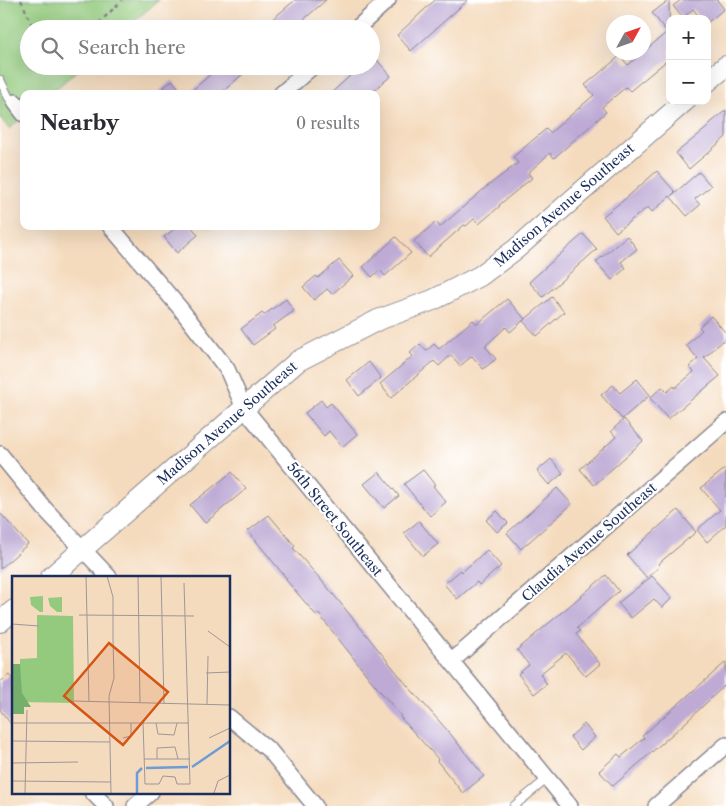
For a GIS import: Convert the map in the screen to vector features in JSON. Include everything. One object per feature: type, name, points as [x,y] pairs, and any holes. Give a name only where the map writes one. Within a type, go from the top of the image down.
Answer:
[{"type":"street","points":[[366,20],[388,0]]},
{"type":"street","points":[[711,79],[726,66]]},
{"type":"street","points":[[286,90],[303,75]]},
{"type":"street","name":"Madison Avenue Southeast","points":[[52,576],[298,361],[378,320],[433,300],[480,276],[516,248],[680,105]]},
{"type":"street","name":"56th Street Southeast","points":[[114,231],[180,308],[226,369],[244,408],[570,806]]},
{"type":"street","name":"Claudia Avenue Southeast","points":[[452,661],[726,422]]},
{"type":"street","points":[[0,454],[44,508],[108,576]]},
{"type":"street","points":[[0,622],[12,612]]},
{"type":"street","points":[[230,719],[270,751],[315,806]]},
{"type":"street","points":[[656,806],[726,745]]},
{"type":"street","points":[[94,794],[106,806]]},
{"type":"street","points":[[135,806],[149,794]]},
{"type":"lane","points":[[0,80],[9,98],[19,108]]},
{"type":"lane","points":[[514,806],[548,778]]},
{"type":"path","points":[[21,0],[30,20]]},
{"type":"path","points":[[102,20],[122,0]]},
{"type":"green space","points":[[0,0],[159,0],[136,20],[20,20],[20,75],[72,75],[55,90],[20,90],[20,119],[9,129],[0,117]]},
{"type":"building","points":[[295,0],[326,0],[303,20],[272,20]]},
{"type":"building","points":[[435,0],[468,0],[411,51],[397,35]]},
{"type":"building","points":[[669,0],[669,15],[666,15],[666,31],[652,13]]},
{"type":"building","points":[[681,0],[717,0],[724,9],[711,20],[711,15],[698,15],[693,9],[686,15],[680,15],[673,6]]},
{"type":"building","points":[[666,33],[666,61],[630,91],[626,87],[602,107],[606,112],[554,158],[550,153],[528,173],[532,178],[479,224],[474,219],[466,226],[464,225],[428,257],[414,241],[436,222],[440,227],[485,188],[518,163],[513,157],[546,129],[550,133],[594,95],[585,85],[615,60],[624,60],[628,65],[634,60],[651,60],[651,46]]},
{"type":"building","points":[[380,63],[391,76],[374,90],[334,90],[351,75],[380,75]]},
{"type":"building","points":[[210,75],[242,75],[225,90],[193,90]]},
{"type":"building","points":[[172,80],[181,90],[161,90]]},
{"type":"building","points":[[726,110],[726,137],[689,169],[676,153]]},
{"type":"building","points":[[657,171],[675,192],[671,196],[699,172],[711,186],[695,199],[700,205],[687,216],[670,196],[652,212],[648,207],[616,232],[603,216]]},
{"type":"building","points":[[173,230],[194,230],[198,235],[177,253],[164,237]]},
{"type":"building","points":[[583,234],[597,249],[543,297],[529,282]]},
{"type":"building","points":[[627,236],[637,249],[621,262],[626,268],[612,280],[596,262]]},
{"type":"building","points":[[396,237],[411,253],[385,276],[380,270],[372,277],[363,267]]},
{"type":"building","points":[[339,260],[353,276],[332,294],[327,289],[314,300],[303,287],[316,276],[318,278]]},
{"type":"building","points":[[552,297],[564,312],[537,336],[523,321]]},
{"type":"building","points":[[286,299],[294,311],[273,326],[275,329],[253,345],[241,329],[262,313],[264,315]]},
{"type":"building","points":[[507,299],[525,319],[510,332],[506,327],[485,346],[496,359],[483,369],[472,356],[460,366],[451,355],[439,366],[434,361],[391,398],[380,384],[413,356],[410,353],[420,344],[426,351],[434,344],[439,349],[473,320],[477,324]]},
{"type":"building","points":[[711,316],[726,333],[726,338],[704,358],[720,376],[668,419],[650,398],[662,387],[667,392],[674,386],[675,388],[694,372],[689,367],[698,359],[686,345],[702,330],[699,327]]},
{"type":"building","points":[[369,362],[381,378],[359,396],[347,380]]},
{"type":"building","points":[[637,379],[650,395],[622,419],[601,395],[613,385],[620,393]]},
{"type":"building","points":[[321,400],[326,407],[331,403],[357,434],[342,447],[329,431],[324,436],[305,413]]},
{"type":"building","points":[[624,419],[643,441],[594,485],[580,469],[616,437],[611,431]]},
{"type":"building","points":[[551,459],[563,473],[549,485],[537,471]]},
{"type":"building","points":[[726,468],[726,525],[707,542],[697,530],[720,510],[701,488]]},
{"type":"building","points":[[423,470],[446,502],[430,516],[404,484]]},
{"type":"building","points":[[232,472],[246,489],[205,523],[190,505]]},
{"type":"building","points":[[379,472],[399,496],[384,508],[364,484]]},
{"type":"building","points":[[557,488],[572,504],[521,549],[507,533]]},
{"type":"building","points":[[678,510],[696,532],[658,564],[660,566],[647,578],[627,555]]},
{"type":"building","points":[[497,511],[508,523],[497,532],[486,520]]},
{"type":"building","points":[[0,513],[28,544],[0,569]]},
{"type":"building","points":[[269,515],[295,546],[293,548],[484,776],[463,793],[437,761],[438,759],[400,717],[318,613],[316,615],[286,580],[248,531]]},
{"type":"building","points":[[419,521],[438,544],[423,556],[404,533]]},
{"type":"building","points":[[487,550],[501,566],[479,585],[477,582],[457,599],[444,584],[461,570],[462,572]]},
{"type":"building","points":[[606,575],[619,591],[577,628],[580,631],[576,634],[600,664],[586,676],[566,653],[540,674],[547,684],[534,694],[518,674],[529,665],[517,650]]},
{"type":"building","points":[[652,576],[672,598],[662,608],[654,599],[631,618],[618,603]]},
{"type":"building","points":[[726,662],[726,684],[613,786],[599,771],[618,754],[621,757],[644,738],[642,736]]},
{"type":"building","points":[[9,675],[12,679],[12,725],[0,710],[0,682]]},
{"type":"building","points":[[584,724],[595,737],[581,750],[570,737]]}]
